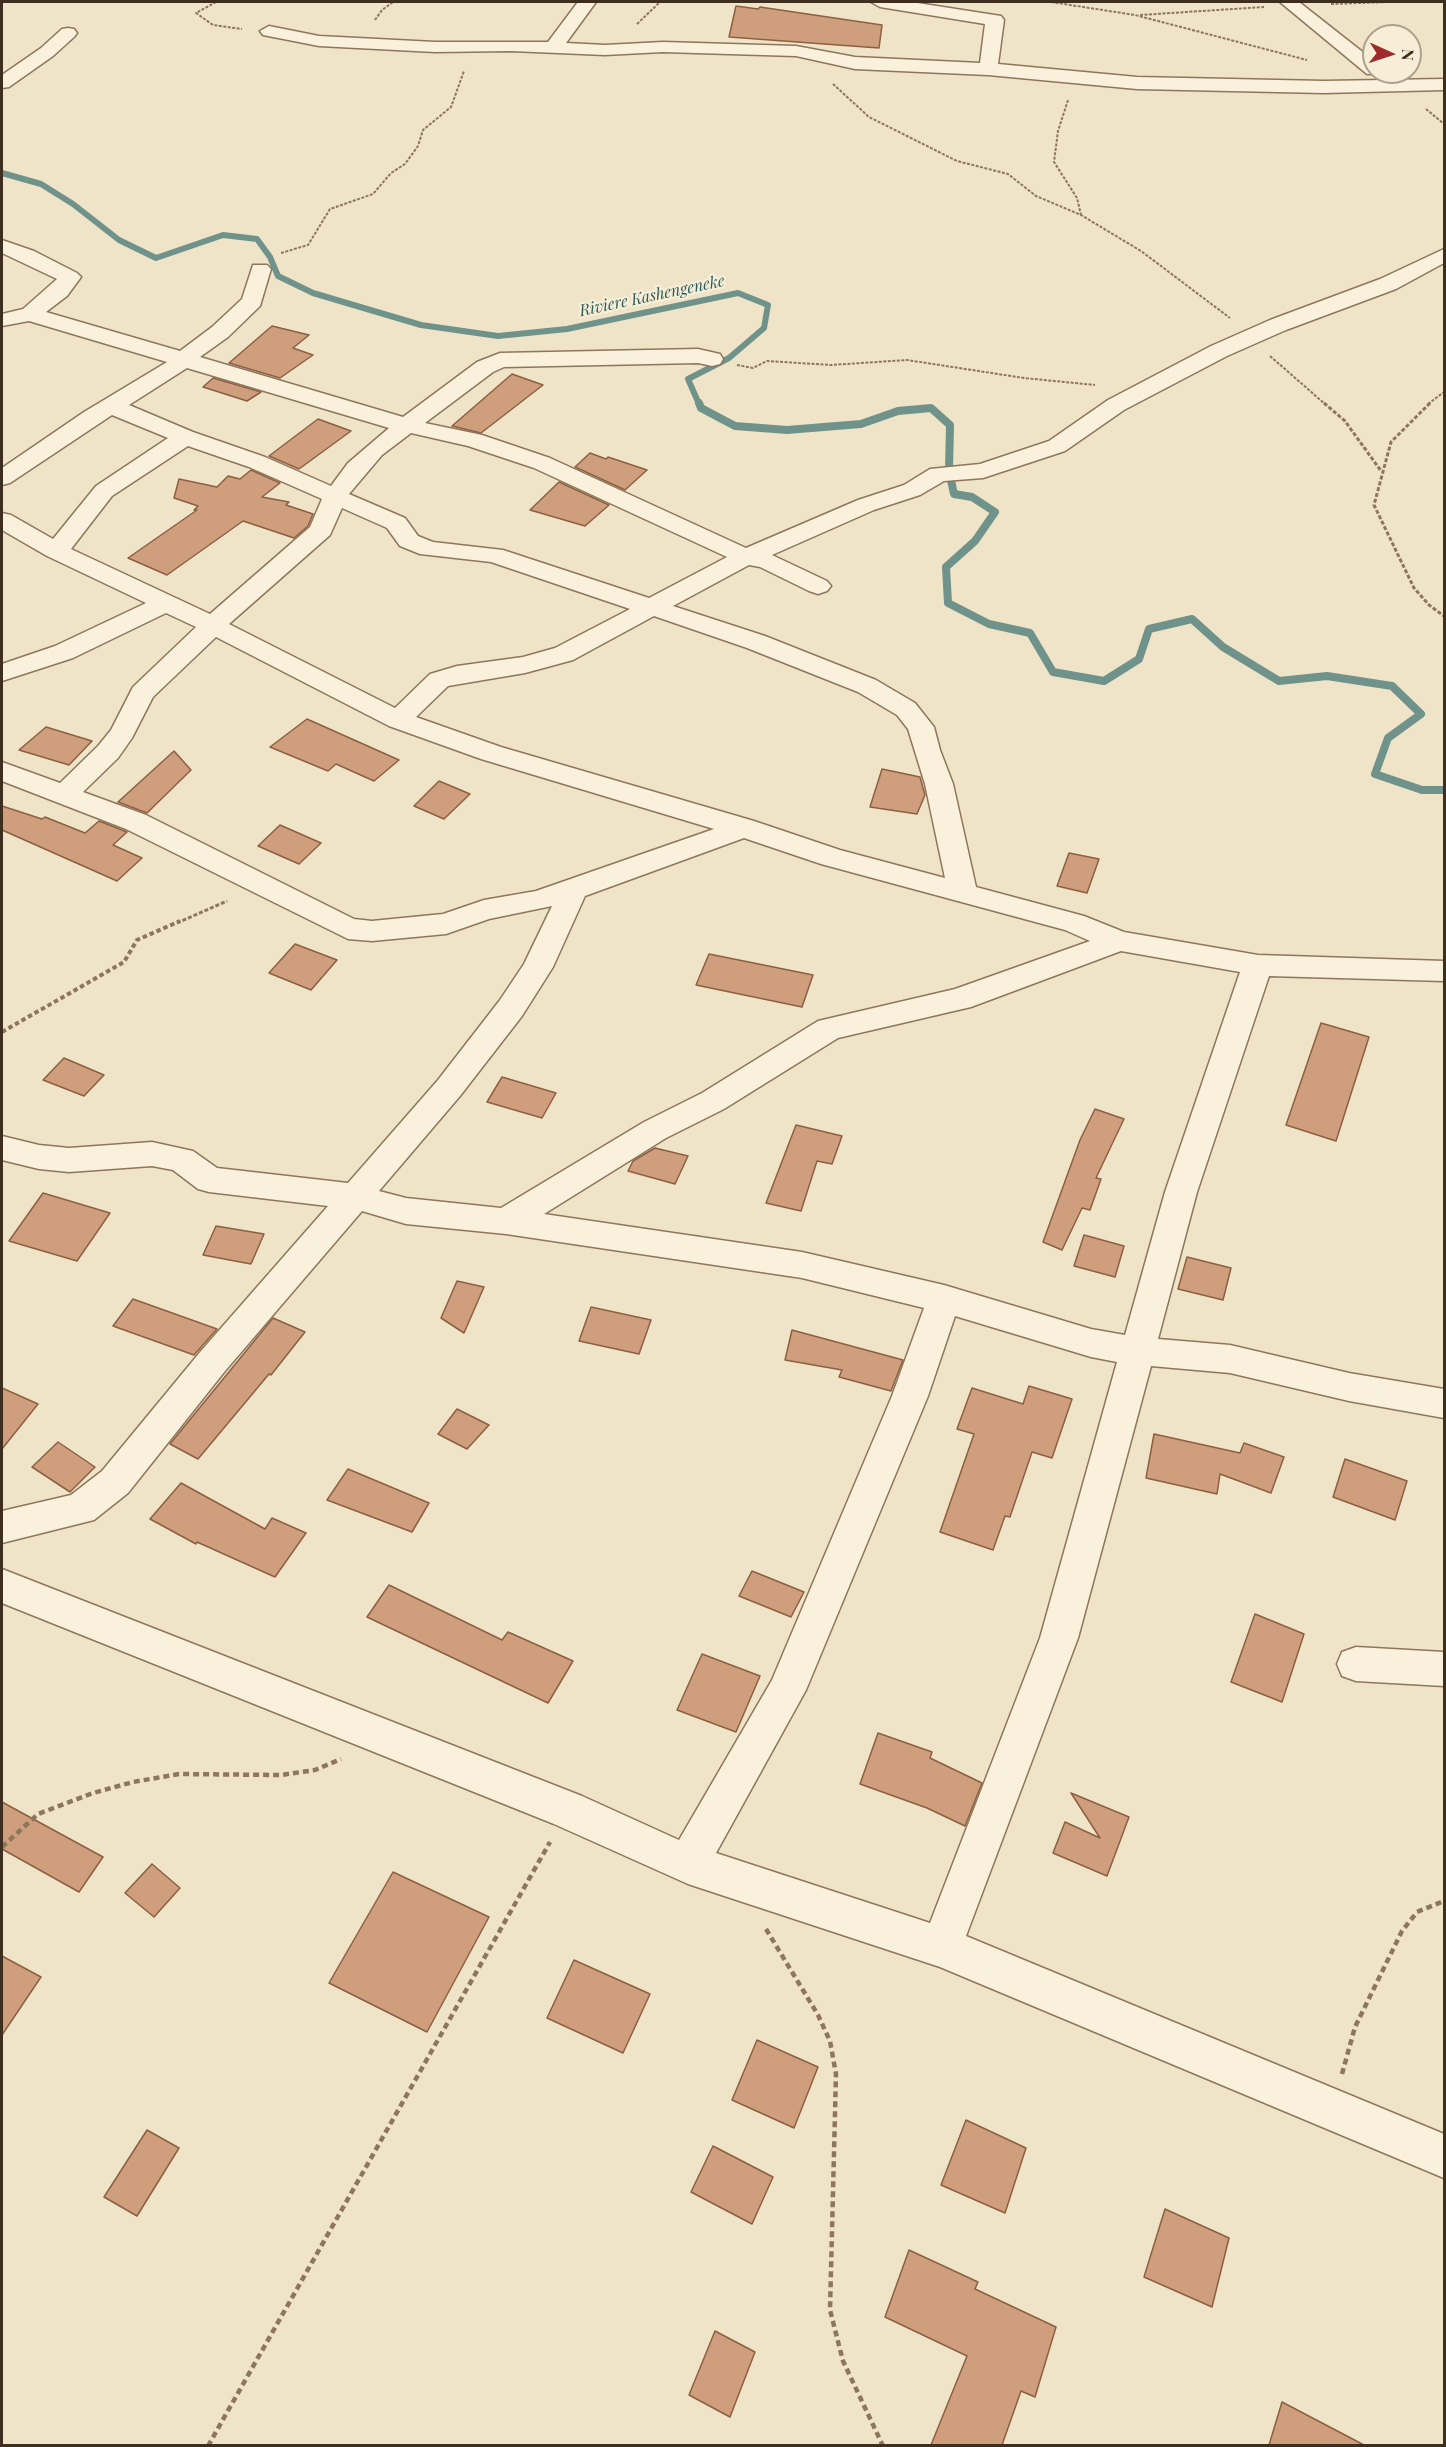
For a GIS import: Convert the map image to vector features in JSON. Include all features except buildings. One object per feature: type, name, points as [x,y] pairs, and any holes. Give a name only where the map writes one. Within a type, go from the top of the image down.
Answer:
[{"type":"street","points":[[554,47],[587,2]]},
{"type":"street","points":[[880,2],[995,20],[988,69]]},
{"type":"street","points":[[1289,2],[1362,60]]},
{"type":"street","points":[[269,31],[320,41],[435,47],[512,46],[605,50],[663,47],[796,51],[855,63],[988,69],[1161,84],[1444,85]]},
{"type":"street","points":[[2,84],[47,52],[68,33]]},
{"type":"street","points":[[2,246],[27,255],[70,277],[59,291],[30,314],[2,320]]},
{"type":"street","points":[[398,720],[439,680],[457,674],[525,665],[564,654],[746,557],[866,505],[912,490],[938,474],[983,471],[1057,446],[1077,434],[1092,419],[1146,387],[1180,373],[1246,338],[1388,284],[1444,255]]},
{"type":"street","points":[[2,478],[185,360],[245,310],[256,293],[260,269]]},
{"type":"street","points":[[30,314],[108,335],[408,426],[474,440],[542,463],[746,557],[767,561],[818,586]]},
{"type":"street","points":[[65,794],[108,752],[123,732],[142,693],[249,591],[321,530],[335,497],[356,468],[485,367],[500,360],[698,356],[722,362]]},
{"type":"street","points":[[111,406],[185,437],[257,462],[396,523],[409,541],[429,549],[494,555],[788,655],[867,686],[906,709],[921,727],[926,750],[942,794],[963,893]]},
{"type":"street","points":[[56,551],[104,491],[185,437]]},
{"type":"street","points":[[2,520],[56,551],[214,626],[398,720],[491,753],[744,828],[831,857],[1074,923],[1119,941],[1258,965],[1444,970]]},
{"type":"street","points":[[2,673],[64,652],[167,603]]},
{"type":"street","points":[[5,777],[65,794],[136,822],[315,910],[348,929],[372,931],[446,924],[484,910],[536,901],[574,890],[744,828]]},
{"type":"street","points":[[2,1527],[81,1509],[115,1482],[198,1379],[449,1088],[511,1008],[538,967],[574,890]]},
{"type":"street","points":[[506,1221],[655,1130],[713,1101],[829,1029],[960,999],[1119,941]]},
{"type":"street","points":[[941,1947],[1011,1769],[1059,1638],[1137,1351],[1203,1122],[1258,965]]},
{"type":"street","points":[[2,1148],[39,1157],[69,1160],[152,1154],[182,1161],[209,1180],[354,1196],[406,1211],[506,1221],[802,1264],[944,1299],[1091,1343],[1137,1351],[1230,1359],[1349,1387],[1444,1404]]},
{"type":"street","points":[[688,1863],[787,1690],[910,1396],[944,1299]]},
{"type":"street","points":[[2,1586],[568,1810],[688,1863],[941,1947],[1444,2156]]},
{"type":"street","points":[[1356,1664],[1444,1669]]},
{"type":"path","points":[[216,2],[196,13],[220,27],[269,31]]},
{"type":"path","points":[[1051,2],[1135,15],[1316,62]]},
{"type":"path","points":[[298,248],[313,241],[330,209],[373,194],[391,173],[410,159],[418,146],[423,130],[451,107],[465,70],[485,56],[512,46]]},
{"type":"path","points":[[796,51],[805,68],[835,85],[869,117],[957,161],[1008,174],[1036,196],[1081,215],[1176,276],[1234,321],[1246,338],[1345,421],[1381,471]]},
{"type":"path","points":[[1070,77],[1068,101],[1058,131],[1054,162],[1077,198],[1081,215]]},
{"type":"path","points":[[722,362],[753,368],[767,361],[831,365],[907,360],[1024,378],[1146,387]]},
{"type":"path","points":[[1444,392],[1431,401],[1391,442],[1381,471],[1374,505],[1414,588],[1429,605],[1444,616]]},
{"type":"path","points":[[2,1032],[124,962],[137,940],[215,905],[265,887]]},
{"type":"path","points":[[2,1847],[38,1814],[103,1790],[179,1774],[281,1775],[315,1770],[390,1740]]},
{"type":"path","points":[[208,2445],[568,1810]]},
{"type":"path","points":[[1332,2108],[1355,2027],[1402,1931],[1417,1912],[1444,1901]]},
{"type":"path","points":[[764,1926],[818,2015],[830,2041],[837,2074],[830,2310],[843,2361],[877,2438],[883,2445]]},
{"type":"waterway","name":"Riviere Kashengeneke","points":[[2,173],[41,184],[73,204],[119,240],[156,258],[223,235],[257,239],[270,257],[278,276],[313,293],[421,325],[498,336],[567,329],[738,293],[768,305],[764,328],[729,358],[688,379],[699,404]]},
{"type":"waterway","name":"Riviere Kashengeneke","points":[[699,403],[701,408],[735,426],[787,430],[861,424],[898,411],[931,408],[950,425],[949,471],[954,494],[972,497],[995,512],[975,541],[946,567],[948,603],[989,624],[1030,633],[1053,672],[1104,681],[1139,659],[1149,629],[1192,619],[1223,647],[1279,681],[1327,676],[1392,686],[1421,714],[1388,738],[1375,774],[1422,790],[1444,790]]}]
